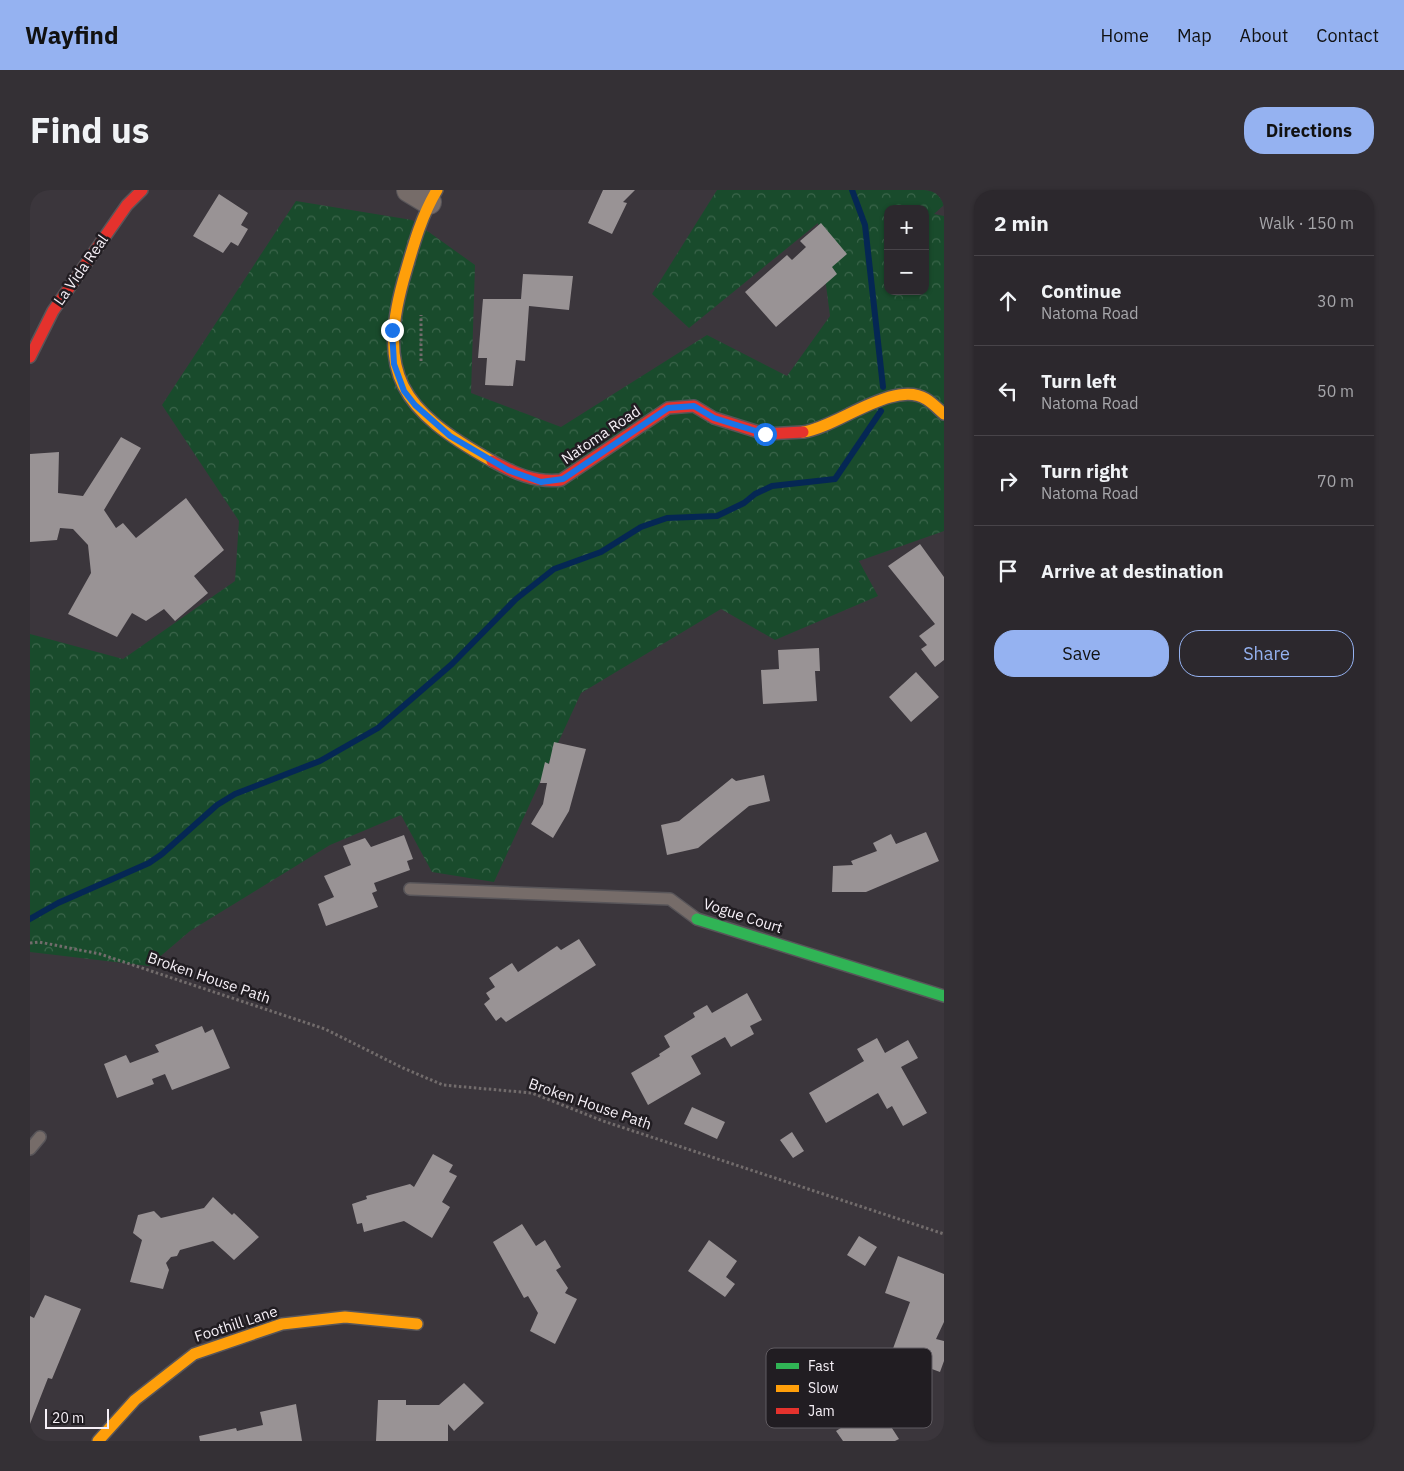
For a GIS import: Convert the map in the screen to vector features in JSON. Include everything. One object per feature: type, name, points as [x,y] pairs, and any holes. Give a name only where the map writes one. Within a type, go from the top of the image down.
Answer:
[{"type":"street","name":"La Vida Real","points":[[30,357],[53,311],[127,205],[142,190]]},
{"type":"street","name":"Natoma Road","points":[[425,194],[400,287],[392,330],[394,364],[404,391],[415,405],[450,436],[508,470],[541,482],[563,479],[668,408],[678,406],[694,406],[714,418],[765,434],[806,432],[831,423],[879,400],[903,396],[925,398],[944,414]]},
{"type":"street","name":"Vogue Court","points":[[696,919],[944,996]]},
{"type":"street","name":"Foothill Lane","points":[[98,1441],[135,1400],[194,1354],[282,1324],[345,1317],[417,1324]]},
{"type":"lane","name":"Vogue Court","points":[[410,889],[670,899],[696,919]]},
{"type":"lane","points":[[30,1149],[40,1137]]},
{"type":"path","points":[[421,306],[421,364]]},
{"type":"path","name":"Broken House Path","points":[[30,943],[39,942],[100,954],[325,1029],[403,1068],[443,1085],[500,1089],[532,1094],[612,1124],[944,1234]]},
{"type":"green space","points":[[717,190],[944,190],[944,205],[934,214],[944,216],[944,531],[859,561],[878,596],[775,640],[721,609],[581,693],[494,882],[432,872],[401,815],[330,845],[190,931],[149,966],[30,952],[30,634],[123,659],[235,581],[239,521],[162,405],[296,201],[412,220],[475,265],[471,393],[561,427],[707,335],[787,376],[830,316],[818,223],[689,328],[652,294]]},
{"type":"building","points":[[603,190],[635,190],[623,202],[627,203],[612,234],[588,223]]},
{"type":"building","points":[[219,194],[248,213],[241,225],[248,229],[238,246],[231,242],[223,253],[193,236]]},
{"type":"building","points":[[821,223],[847,254],[832,267],[837,274],[776,327],[745,292],[787,255],[792,260],[806,247],[800,241]]},
{"type":"building","points":[[523,274],[573,276],[569,310],[529,306],[525,361],[516,360],[513,386],[485,385],[487,358],[478,358],[483,299],[521,299]]},
{"type":"building","points":[[121,437],[141,448],[104,510],[116,528],[123,523],[136,538],[186,498],[224,550],[194,576],[208,593],[175,621],[164,609],[146,621],[132,613],[117,637],[68,614],[91,573],[88,545],[73,529],[60,528],[57,540],[30,542],[30,454],[59,452],[58,493],[83,496]]},
{"type":"building","points":[[920,544],[944,577],[944,660],[935,667],[921,649],[927,645],[919,636],[935,624],[888,566]]},
{"type":"building","points":[[819,648],[820,671],[815,671],[817,701],[763,704],[761,670],[779,669],[778,650]]},
{"type":"building","points":[[916,672],[939,697],[911,722],[889,697]]},
{"type":"building","points":[[554,742],[586,749],[569,811],[553,838],[531,824],[543,804],[547,783],[540,783],[545,762],[549,764]]},
{"type":"building","points":[[764,775],[770,801],[749,806],[698,848],[667,855],[661,825],[679,821],[732,778],[736,781]]},
{"type":"building","points":[[926,832],[939,861],[866,892],[832,892],[833,866],[853,865],[851,861],[877,851],[873,843],[891,834],[896,844]]},
{"type":"building","points":[[404,835],[413,859],[407,861],[410,870],[374,883],[377,891],[372,893],[378,907],[326,926],[318,904],[334,897],[324,876],[351,865],[343,846],[365,838],[371,847]]},
{"type":"building","points":[[579,939],[596,965],[506,1022],[501,1017],[496,1021],[484,1004],[490,999],[486,993],[495,987],[489,978],[512,963],[518,972],[557,946],[561,950]]},
{"type":"building","points":[[747,993],[762,1020],[750,1026],[754,1034],[731,1047],[725,1037],[691,1056],[701,1074],[648,1105],[631,1073],[660,1056],[659,1054],[670,1047],[664,1036],[695,1017],[693,1013],[707,1005],[712,1013]]},
{"type":"building","points":[[202,1026],[205,1033],[213,1029],[230,1068],[172,1090],[165,1074],[152,1079],[154,1084],[117,1098],[104,1064],[126,1055],[130,1063],[159,1052],[155,1045]]},
{"type":"building","points":[[877,1038],[885,1053],[908,1040],[918,1058],[901,1067],[927,1113],[903,1126],[892,1106],[887,1109],[878,1093],[826,1123],[809,1093],[864,1061],[857,1049]]},
{"type":"building","points":[[692,1107],[725,1122],[717,1139],[684,1124]]},
{"type":"building","points":[[792,1132],[804,1151],[793,1158],[780,1140]]},
{"type":"building","points":[[433,1154],[453,1165],[449,1172],[457,1176],[442,1202],[450,1207],[432,1238],[404,1221],[364,1232],[362,1223],[357,1224],[352,1204],[367,1199],[366,1196],[410,1184],[414,1187]]},
{"type":"building","points":[[213,1197],[232,1215],[234,1213],[259,1237],[234,1260],[213,1241],[180,1250],[177,1256],[171,1257],[166,1263],[169,1270],[163,1289],[130,1282],[142,1240],[133,1233],[138,1215],[154,1211],[161,1218],[204,1208]]},
{"type":"building","points":[[522,1224],[536,1246],[545,1240],[561,1267],[556,1270],[568,1288],[565,1293],[577,1299],[555,1344],[530,1331],[538,1313],[528,1296],[524,1298],[493,1242]]},
{"type":"building","points":[[859,1236],[877,1247],[865,1266],[847,1255]]},
{"type":"building","points":[[709,1240],[737,1261],[726,1277],[735,1284],[725,1297],[688,1271]]},
{"type":"building","points":[[898,1256],[944,1274],[944,1322],[936,1339],[944,1341],[944,1361],[940,1372],[932,1369],[932,1348],[893,1348],[910,1302],[885,1293]]},
{"type":"building","points":[[45,1295],[81,1309],[52,1379],[48,1378],[30,1424],[30,1316],[34,1318]]},
{"type":"building","points":[[464,1383],[484,1403],[454,1431],[448,1424],[448,1441],[376,1441],[378,1400],[406,1400],[406,1405],[439,1405]]},
{"type":"building","points":[[296,1404],[302,1441],[200,1441],[199,1436],[236,1428],[237,1431],[263,1425],[260,1412]]},
{"type":"building","points":[[841,1428],[892,1428],[899,1439],[895,1441],[843,1441],[836,1431]]},
{"type":"waterway","points":[[852,190],[865,225],[883,387]]},
{"type":"waterway","points":[[30,919],[58,903],[149,863],[162,854],[217,805],[235,794],[320,761],[378,728],[452,664],[516,599],[554,569],[601,552],[641,527],[667,518],[717,516],[744,503],[755,494],[772,486],[835,479],[881,411]]},
{"type":"traffic: fast","points":[[697,919],[944,996]]},
{"type":"traffic: slow","points":[[437,190],[419,229],[397,307],[394,337],[396,363],[403,386],[417,406],[436,424],[492,461]]},
{"type":"traffic: slow","points":[[803,432],[816,429],[865,407],[898,395],[913,395],[926,399],[944,414]]},
{"type":"traffic: slow","points":[[98,1441],[135,1400],[194,1354],[282,1324],[345,1317],[417,1324]]},
{"type":"traffic: jam","points":[[30,357],[53,311],[127,205],[142,190]]},
{"type":"traffic: jam","points":[[492,461],[525,476],[542,480],[561,480],[668,408],[694,406],[714,418],[765,434],[803,432]]},
{"type":"route","points":[[392,330],[394,364],[404,391],[415,405],[450,436],[508,470],[541,482],[563,479],[668,408],[694,406],[714,418],[765,434]]}]
